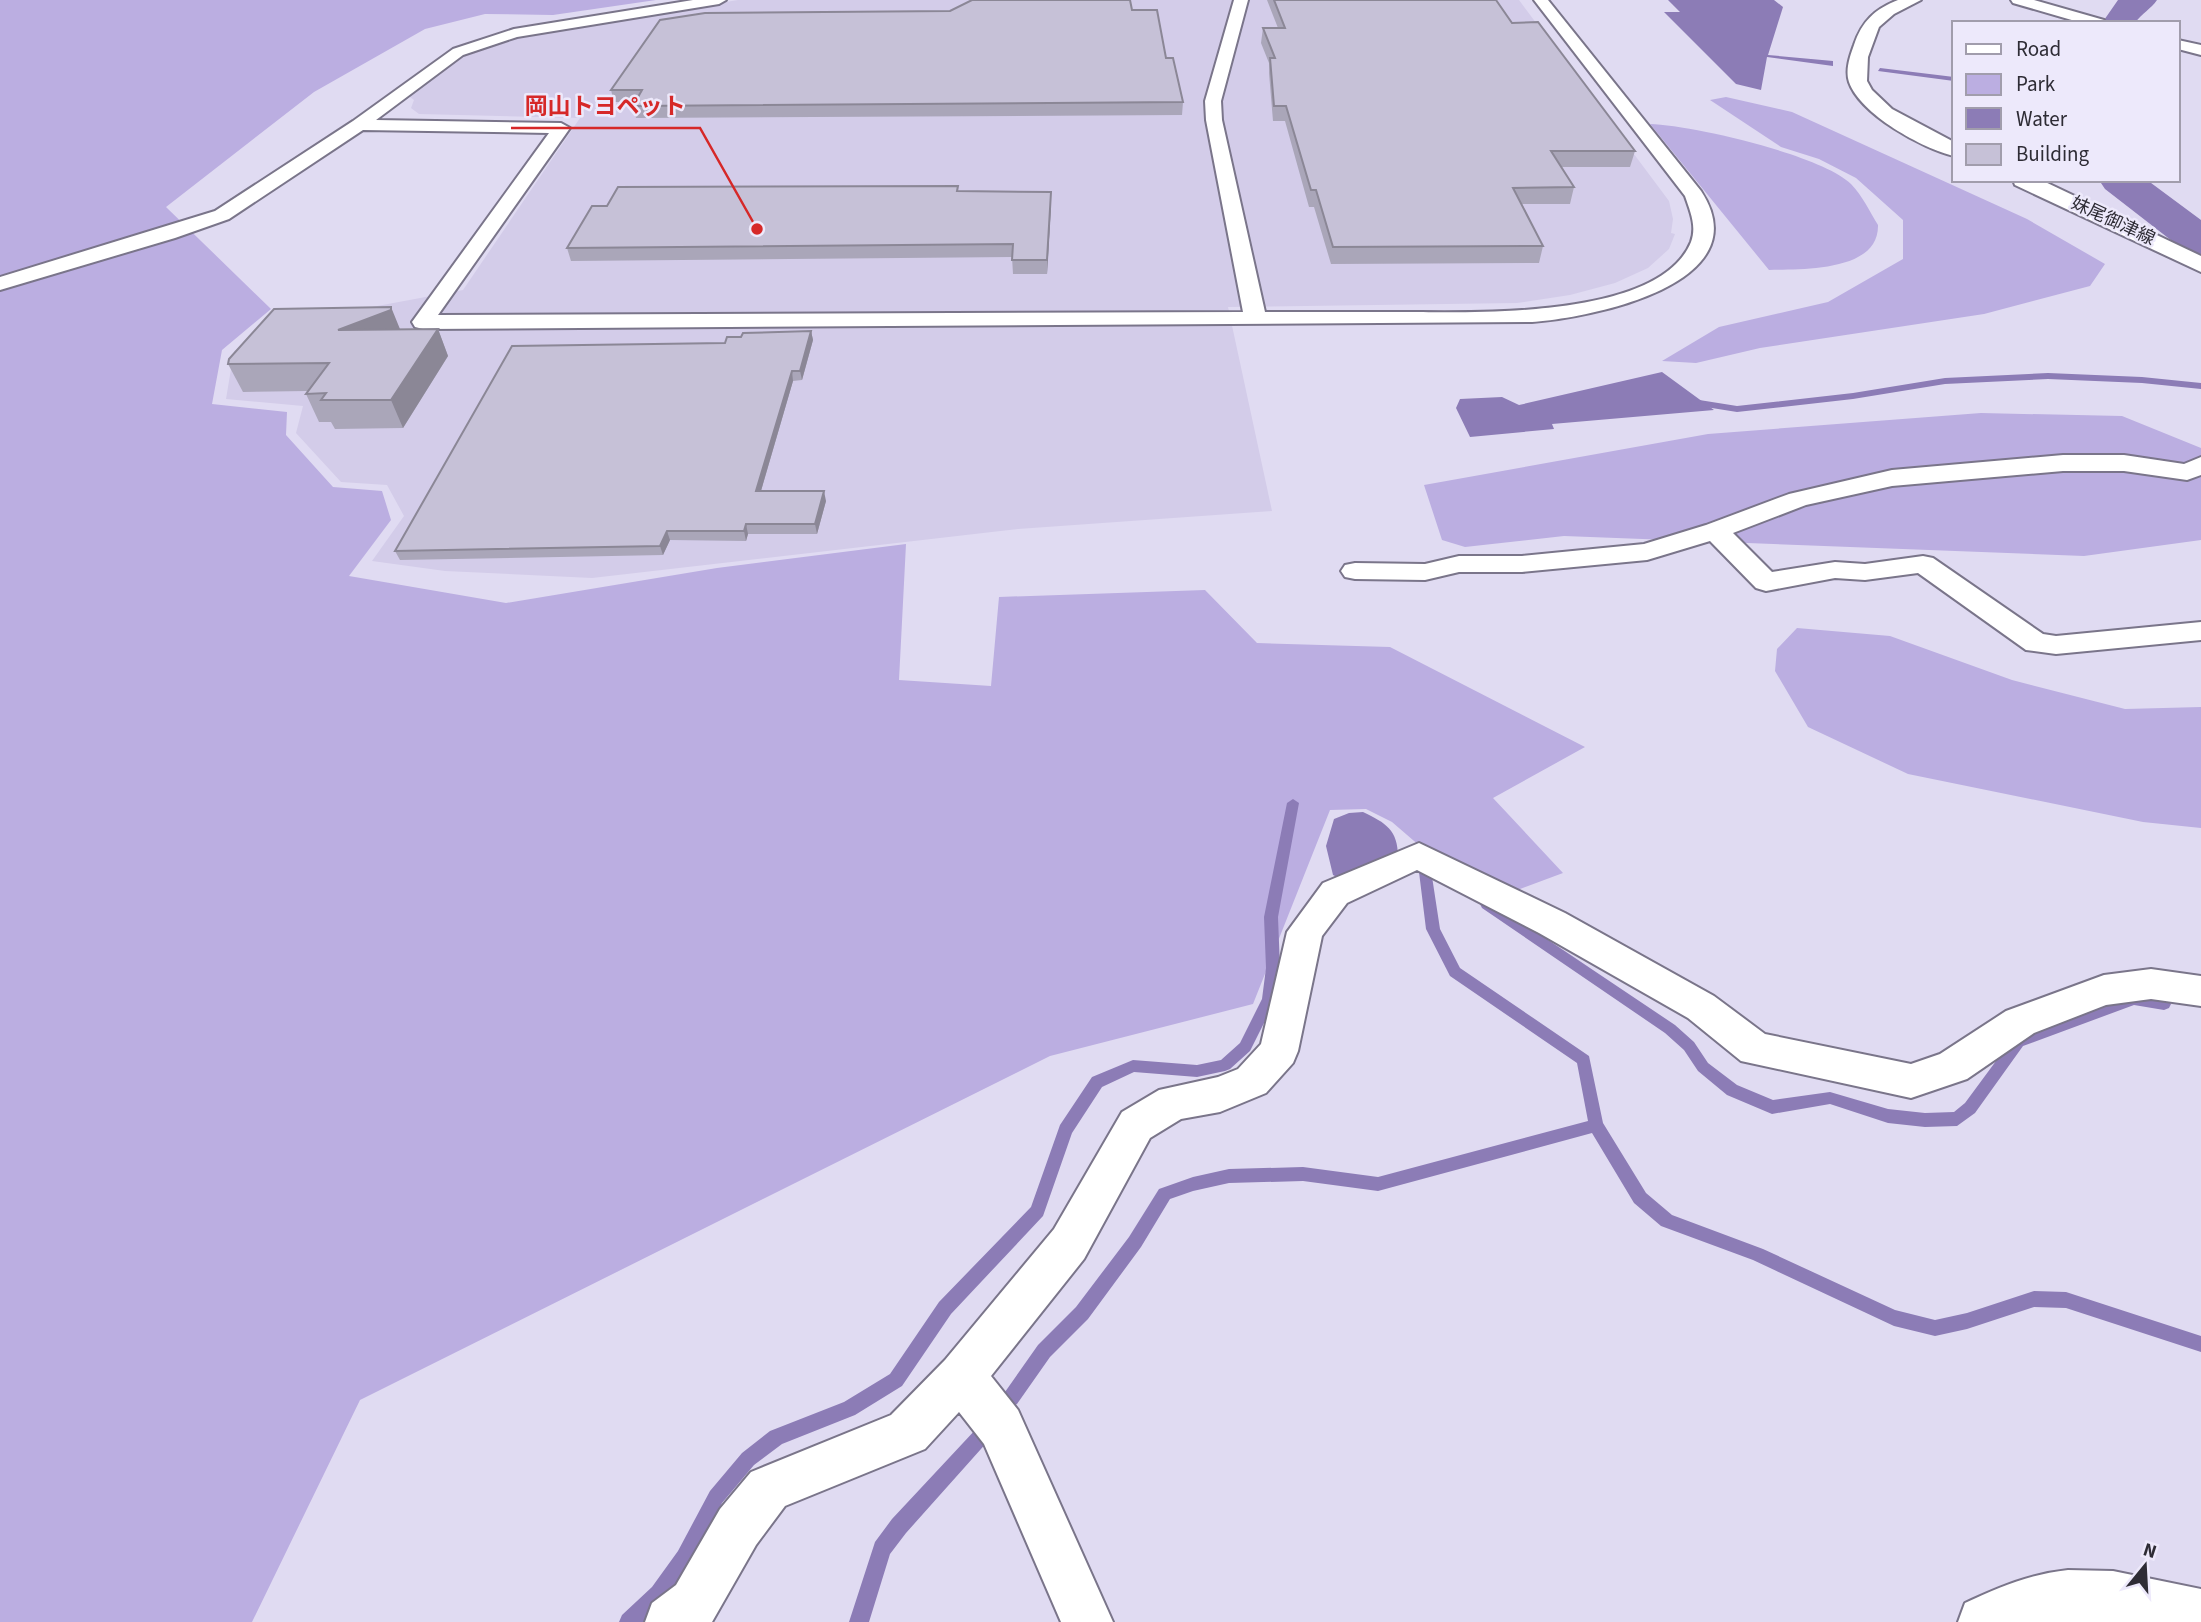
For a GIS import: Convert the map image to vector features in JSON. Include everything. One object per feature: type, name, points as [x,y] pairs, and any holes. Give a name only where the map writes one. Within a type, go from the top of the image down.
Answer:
[{"type":"main road","points":[[1913,0],[1887,9],[1869,24],[1857,61],[1858,82],[1872,101],[1897,120],[1952,149]]},
{"type":"main road","name":"妹尾御津線","points":[[2027,182],[2201,265]]},
{"type":"street","points":[[0,284],[168,234],[222,215],[359,125],[458,52],[493,38],[719,0]]},
{"type":"street","points":[[1241,0],[1215,91],[1213,110],[1255,318]]},
{"type":"street","points":[[359,125],[561,128],[423,322],[1475,318],[1556,313],[1588,308],[1632,296],[1668,278],[1692,259],[1704,234],[1702,209],[1541,0]]},
{"type":"street","points":[[2018,0],[2092,21]]},
{"type":"street","points":[[2180,45],[2201,50]]},
{"type":"street","points":[[1356,571],[1424,572],[1459,564],[1522,564],[1647,552],[1715,531],[1798,499],[1892,478],[2063,463],[2124,463],[2187,472],[2201,465]]},
{"type":"street","points":[[1715,531],[1766,582],[1835,570],[1865,572],[1923,564],[2036,643],[2056,645],[2201,631]]},
{"type":"street","points":[[671,1622],[694,1602],[738,1527],[768,1489],[908,1432],[961,1376],[1069,1244],[1136,1125],[1173,1103],[1220,1094],[1252,1081],[1279,1051],[1305,932],[1335,893],[1409,860],[1419,856],[1552,923],[1701,1007],[1755,1049],[1912,1081],[1953,1067],[2020,1022],[2104,990],[2151,984],[2201,991]]},
{"type":"street","points":[[961,1376],[1001,1427],[1087,1622]]},
{"type":"street","points":[[1984,1622],[2024,1604],[2080,1594],[2138,1600],[2201,1615]]},
{"type":"shaded area","points":[[738,0],[1519,0],[1669,201],[1673,219],[1671,233],[1675,234],[1669,249],[1648,268],[1615,283],[1570,295],[1517,303],[1228,307],[1272,511],[1018,529],[592,578],[445,571],[372,561],[404,516],[387,485],[341,482],[296,433],[303,406],[226,399],[234,351],[281,324],[463,290],[580,118],[419,114],[411,108],[414,100],[407,95],[467,54],[506,38]]},
{"type":"green space","points":[[0,0],[656,0],[553,15],[485,14],[425,29],[314,92],[166,207],[271,309],[222,350],[212,404],[287,412],[286,435],[333,487],[382,491],[391,520],[349,576],[506,603],[717,568],[906,544],[899,680],[991,686],[999,597],[1205,590],[1257,643],[1390,647],[1585,747],[1493,798],[1563,873],[1512,892],[1428,853],[1392,822],[1366,809],[1330,810],[1253,1004],[1050,1056],[360,1400],[252,1622],[0,1622]]},
{"type":"green space","points":[[1726,97],[1792,112],[2027,219],[2105,264],[2090,286],[1984,314],[1760,348],[1696,363],[1662,361],[1719,327],[1828,302],[1903,259],[1903,220],[1856,178],[1819,159],[1781,147],[1710,100]]},
{"type":"green space","points":[[1650,124],[1695,130],[1755,144],[1836,173],[1851,184],[1869,209],[1878,225],[1875,240],[1866,252],[1853,260],[1836,265],[1769,270]]},
{"type":"green space","points":[[1981,413],[2122,416],[2201,448],[2201,540],[2084,556],[1564,536],[1465,547],[1442,540],[1424,485],[1708,434]]},
{"type":"green space","points":[[1797,628],[1890,636],[2012,680],[2125,709],[2201,707],[2201,828],[2143,822],[1908,774],[1808,727],[1775,671],[1777,649]]},
{"type":"water","points":[[1668,0],[1774,0],[1783,7],[1768,55],[1833,61],[1833,66],[1767,57],[1761,90],[1736,84],[1664,12],[1680,12]]},
{"type":"water","points":[[1662,372],[1714,410],[1552,424],[1554,429],[1470,437],[1456,408],[1460,399],[1502,397],[1519,405]]},
{"type":"water","points":[[1363,812],[1389,828],[1396,840],[1398,857],[1345,881],[1333,875],[1326,846],[1334,819],[1349,813]]},
{"type":"building","points":[[972,0],[1130,0],[1132,10],[1157,10],[1166,58],[1173,58],[1183,102],[633,106],[642,90],[611,90],[660,20],[705,13],[950,11]]},
{"type":"building","points":[[1274,0],[1496,0],[1512,23],[1538,22],[1635,151],[1551,151],[1574,187],[1513,188],[1543,246],[1333,247],[1316,190],[1311,190],[1286,106],[1274,106],[1270,58],[1275,58],[1263,28],[1285,28]]},
{"type":"building","points":[[958,186],[957,191],[1051,192],[1047,260],[1012,260],[1013,244],[567,248],[592,206],[607,206],[618,187]]},
{"type":"building","points":[[391,307],[391,310],[338,330],[438,329],[391,400],[321,400],[326,393],[306,394],[329,363],[228,364],[229,359],[274,309]]},
{"type":"building","points":[[811,331],[800,371],[792,371],[756,491],[824,491],[815,524],[746,524],[744,531],[667,531],[660,546],[395,551],[512,346],[725,343],[727,337],[741,337],[743,333]]},
{"type":"waterway","points":[[2119,21],[2132,4],[2141,0]]},
{"type":"waterway","points":[[1880,70],[1952,79]]},
{"type":"waterway","points":[[2123,182],[2201,241]]},
{"type":"waterway","points":[[1693,402],[1737,409],[1853,396],[1945,381],[2048,376],[2142,380],[2201,386]]},
{"type":"waterway","points":[[629,1622],[659,1594],[685,1558],[716,1497],[748,1459],[776,1437],[849,1409],[896,1380],[945,1308],[1037,1211],[1065,1130],[1097,1082],[1133,1066],[1197,1071],[1225,1065],[1245,1047],[1269,999],[1273,968],[1271,917],[1293,803]]},
{"type":"waterway","points":[[1417,862],[1425,870],[1433,929],[1455,972],[1584,1060],[1596,1125]]},
{"type":"waterway","points":[[1487,904],[1670,1029],[1689,1046],[1703,1067],[1732,1090],[1772,1107],[1830,1098],[1888,1116],[1925,1120],[1957,1119],[1970,1108],[2018,1042],[2134,999],[2164,1004]]},
{"type":"waterway","points":[[1011,1398],[1044,1351],[1082,1313],[1135,1242],[1165,1194],[1229,1176],[1303,1174],[1378,1184],[1596,1125]]},
{"type":"waterway","points":[[1596,1125],[1640,1198],[1667,1221],[1757,1254],[1894,1318],[1935,1328],[1967,1321],[2034,1299],[2066,1300],[2201,1344]]},
{"type":"waterway","points":[[859,1622],[882,1549],[899,1526],[983,1434]]},
{"type":"place","name":"岡山トヨペット","points":[[757,229]]}]
